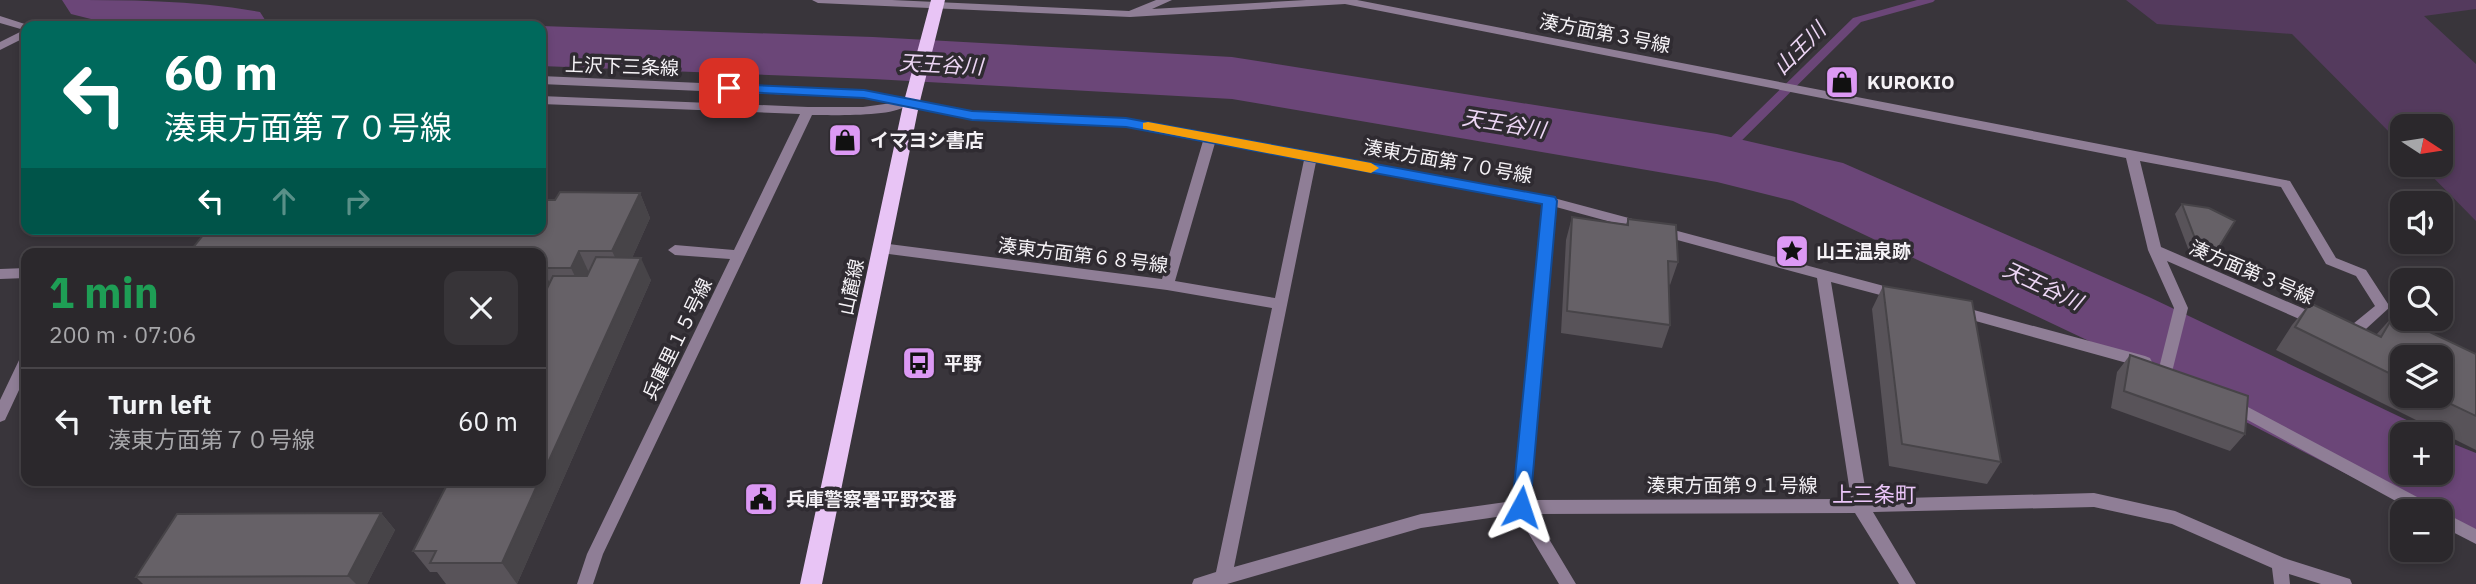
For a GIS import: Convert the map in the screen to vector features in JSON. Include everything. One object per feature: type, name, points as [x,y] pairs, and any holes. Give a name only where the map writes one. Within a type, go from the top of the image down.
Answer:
[{"type":"main road","name":"山麓線","points":[[811,584],[911,105],[937,3]]},
{"type":"street","name":"湊方面第３号線","points":[[818,0],[937,3],[1130,14],[1345,1],[2285,184],[2331,261],[2361,273],[2383,307],[2350,335],[2155,250]]},
{"type":"street","points":[[1130,14],[1166,0]]},
{"type":"street","points":[[0,19],[21,25]]},
{"type":"street","points":[[0,47],[21,36]]},
{"type":"street","name":"上沢下三条線","points":[[546,80],[864,94],[911,105]]},
{"type":"street","points":[[546,100],[808,111],[863,111],[911,105]]},
{"type":"street","name":"湊東方面第７０号線","points":[[911,105],[972,115],[1126,122],[1550,201],[1916,299]]},
{"type":"street","name":"兵庫里１５号線","points":[[585,584],[595,554],[808,111]]},
{"type":"street","points":[[1167,285],[1211,137]]},
{"type":"street","name":"湊方面第３号線","points":[[1942,307],[2171,368],[2181,308],[2155,250],[2132,155]]},
{"type":"street","points":[[1223,578],[1311,157]]},
{"type":"street","points":[[1550,201],[1521,507],[1568,584]]},
{"type":"street","name":"湊東方面第６８号線","points":[[881,248],[1167,285],[1280,304]]},
{"type":"street","points":[[676,250],[739,255]]},
{"type":"street","points":[[0,274],[21,273]]},
{"type":"street","points":[[1823,274],[1860,506],[1908,584]]},
{"type":"street","points":[[0,416],[21,371]]},
{"type":"street","points":[[2214,394],[2406,499]]},
{"type":"street","name":"湊東方面第９１号線","points":[[1200,584],[1421,521],[1521,507],[1860,506],[2094,500],[2175,518],[2280,564],[2343,584]]},
{"type":"street","points":[[2453,525],[2476,537]]},
{"type":"street","points":[[2280,564],[2282,584]]},
{"type":"shaded area","points":[[2126,0],[2476,0],[2476,9],[2424,16],[2476,64],[2476,221],[2453,198],[2453,191],[2447,191],[2433,177],[2454,177],[2454,114],[2390,114],[2390,133],[2292,34],[2157,24]]},
{"type":"building","points":[[560,192],[640,193],[612,251],[579,251],[571,268],[546,268],[546,248],[193,248],[203,235],[546,235],[546,200],[555,200]]},
{"type":"building","points":[[2182,204],[2209,208],[2235,221],[2217,250],[2196,241]]},
{"type":"building","points":[[1572,217],[1628,225],[1628,219],[1676,225],[1678,262],[1668,261],[1670,325],[1567,311]]},
{"type":"building","points":[[596,257],[641,258],[546,467],[546,291],[553,276],[587,276]]},
{"type":"building","points":[[1883,286],[1972,301],[2001,462],[1902,444]]},
{"type":"building","points":[[2310,303],[2381,337],[2390,322],[2390,331],[2428,331],[2476,354],[2476,416],[2453,405],[2453,345],[2390,345],[2390,374],[2295,327]]},
{"type":"building","points":[[2130,355],[2248,396],[2245,434],[2124,391]]},
{"type":"building","points":[[446,486],[537,486],[502,563],[430,563],[436,551],[413,551]]},
{"type":"building","points":[[381,513],[348,576],[136,577],[177,514]]},
{"type":"waterway","name":"天王谷川","points":[[94,0],[165,18],[192,21]]},
{"type":"waterway","name":"山王川","points":[[1717,158],[1857,20],[1929,0]]},
{"type":"waterway","name":"天王谷川","points":[[546,46],[873,58],[1232,78],[1717,158],[1816,181],[2119,319],[2390,454]]},
{"type":"waterway","name":"天王谷川","points":[[2452,485],[2476,497]]},
{"type":"slow traffic","points":[[1148,126],[1371,168]]},
{"type":"place","name":"KUROKIO","points":[[1842,82]]},
{"type":"place","name":"イマヨシ書店","points":[[845,140]]},
{"type":"place","name":"山王温泉跡","points":[[1792,251]]},
{"type":"place","name":"平野","points":[[919,363]]},
{"type":"place","name":"兵庫警察署平野交番","points":[[761,499]]},
{"type":"district","name":"上三条町","points":[[1874,494]]},
{"type":"route","points":[[729,88],[864,94],[972,115],[1126,122],[1550,201],[1521,507]]}]
